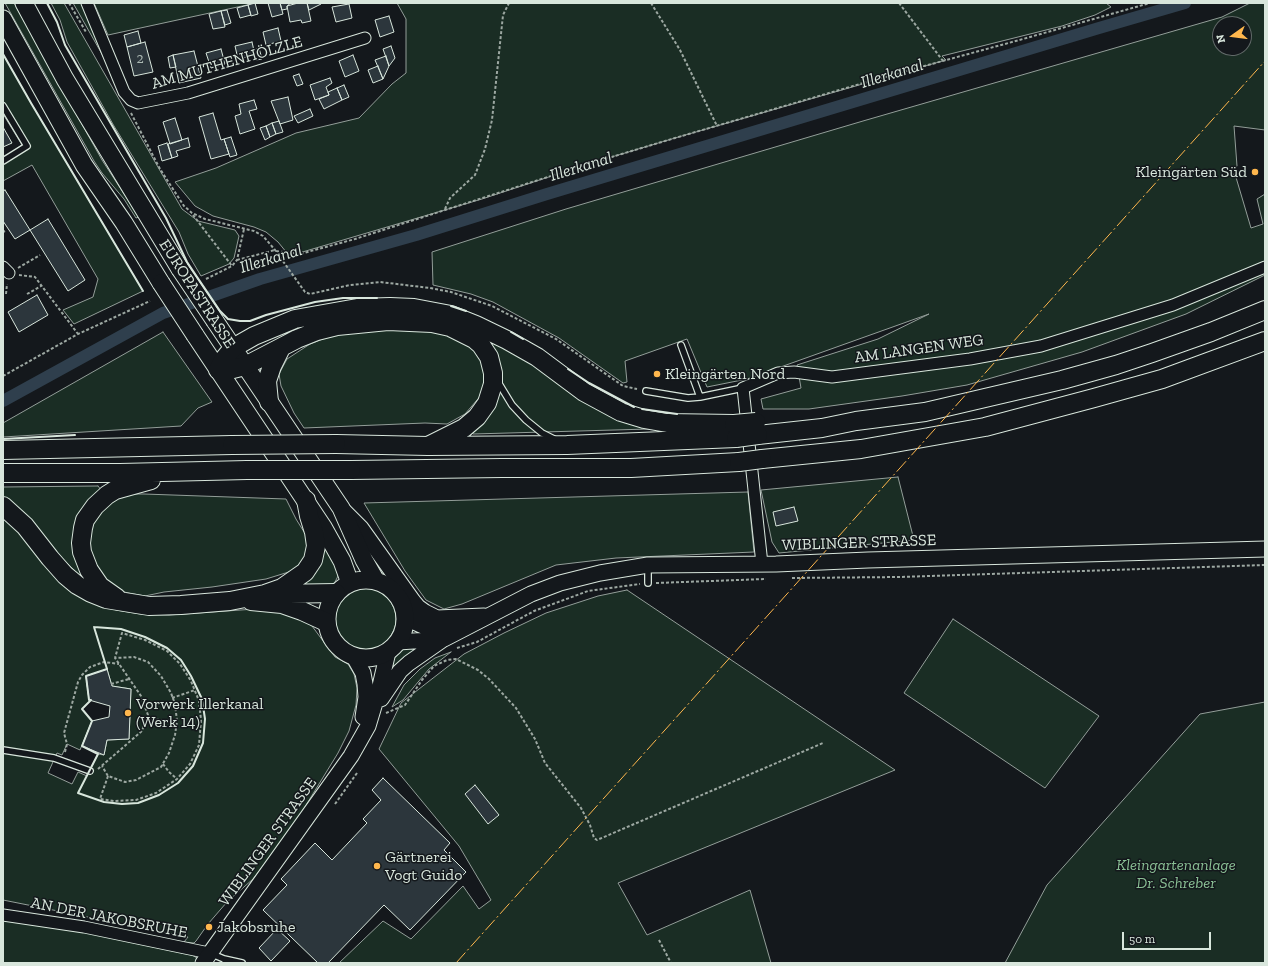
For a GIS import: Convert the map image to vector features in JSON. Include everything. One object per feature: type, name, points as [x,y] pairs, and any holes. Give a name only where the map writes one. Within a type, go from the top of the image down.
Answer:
[{"type":"highway","points":[[1245,319],[1265,306]]},
{"type":"highway","points":[[428,446],[464,428],[477,417],[486,403],[494,379],[489,357],[481,345],[474,339],[456,329],[432,323],[388,321],[337,326],[304,337],[245,366],[229,370],[218,370],[223,360],[233,348],[270,328],[295,319],[357,308],[414,308],[451,315],[507,340],[537,357],[584,392],[621,412],[667,423],[735,431]]},
{"type":"highway","points":[[3,450],[336,444],[428,446],[567,445],[757,429],[822,428],[856,420],[924,412],[1062,380],[1124,362],[1211,332],[1265,310]]},
{"type":"highway","points":[[3,473],[631,468],[739,462],[861,449],[985,427],[1162,379],[1265,341]]},
{"type":"highway","points":[[269,402],[267,381],[272,366],[281,348]]},
{"type":"highway","points":[[125,602],[100,586],[87,566],[82,552],[81,543],[81,535],[86,520],[95,506],[107,495],[116,490],[183,472]]},
{"type":"highway","points":[[265,594],[282,588],[297,578],[305,572],[313,560],[316,546],[306,500]]},
{"type":"highway","points":[[3,506],[25,526],[65,575],[77,585],[106,599],[149,606],[181,605],[230,601],[265,594],[343,588]]},
{"type":"highway","points":[[230,601],[282,604],[326,622]]},
{"type":"main road","name":"EUROPASTRASSE","points":[[24,3],[65,79],[180,269],[341,508],[364,560],[376,581]]},
{"type":"main road","name":"EUROPASTRASSE","points":[[3,19],[84,165],[124,223],[195,335],[323,527],[342,561],[343,588]]},
{"type":"main road","points":[[341,508],[361,528],[413,601],[425,612],[437,618],[489,615]]},
{"type":"main road","name":"WIBLINGER STRASSE","points":[[206,958],[351,756],[368,726],[380,713],[380,686],[393,647],[449,644],[467,628],[531,594],[560,583],[600,573],[648,565],[762,564],[1265,549]]},
{"type":"main road","points":[[363,580],[376,581],[387,586],[395,593],[401,602],[405,623],[402,633],[393,647],[378,657],[366,659],[354,657],[338,647],[330,636],[326,622],[327,611],[330,602],[343,588],[363,580]]},
{"type":"main road","name":"WIBLINGER STRASSE","points":[[404,613],[414,622],[425,627],[436,629],[467,628]]},
{"type":"main road","points":[[380,713],[400,671],[418,655],[449,644]]},
{"type":"main road","name":"WIBLINGER STRASSE","points":[[354,657],[363,673],[366,697],[360,740]]},
{"type":"street","name":"AM MUTHENHÖLZLE","points":[[87,3],[124,92],[131,100],[138,103],[188,93],[365,38]]},
{"type":"street","name":"AM LANGEN WEG","points":[[743,388],[778,373],[794,372],[832,376],[970,359],[1041,346],[1173,305],[1265,267]]},
{"type":"street","points":[[743,388],[762,564]]},
{"type":"street","name":"AN DER JAKOBSRUHE","points":[[3,915],[84,927],[206,958]]},
{"type":"lane","points":[[3,106],[27,146],[3,160]]},
{"type":"lane","points":[[681,344],[700,397]]},
{"type":"lane","points":[[493,373],[512,405],[526,420],[542,433],[567,445]]},
{"type":"lane","points":[[646,391],[688,398],[743,388]]},
{"type":"lane","points":[[648,565],[648,583]]},
{"type":"lane","points":[[3,750],[54,758],[90,771]]},
{"type":"lane","points":[[206,958],[242,963]]},
{"type":"path","points":[[69,3],[89,38]]},
{"type":"path","points":[[445,210],[450,198],[475,175],[485,149],[492,120],[503,15],[509,3]]},
{"type":"path","points":[[651,3],[680,50],[717,126]]},
{"type":"path","points":[[899,3],[943,61]]},
{"type":"path","points":[[206,279],[232,266],[238,260],[276,251],[300,254],[355,239],[585,165],[877,79],[1150,3]]},
{"type":"path","points":[[127,107],[160,169],[184,206],[192,214],[232,266]]},
{"type":"path","points":[[192,214],[205,219],[254,231],[264,236],[305,292],[310,294],[350,285]]},
{"type":"path","points":[[238,260],[244,229]]},
{"type":"path","points":[[6,270],[40,255]]},
{"type":"path","points":[[6,270],[34,277],[78,334]]},
{"type":"path","points":[[27,294],[42,286]]},
{"type":"path","points":[[3,376],[78,334],[150,301]]},
{"type":"path","points":[[792,578],[1265,565]]},
{"type":"path","points":[[449,644],[477,642],[534,611],[588,592],[648,583],[769,578]]},
{"type":"path","points":[[90,771],[99,769],[142,731],[148,715],[141,696],[115,658],[122,633],[144,640],[167,651],[180,664],[191,681],[199,701],[201,720],[199,746],[190,764],[177,779],[156,792],[136,800],[114,801],[100,799],[108,776]]},
{"type":"path","points":[[102,766],[108,776],[125,782],[136,780],[161,767],[169,753],[175,735],[177,721],[172,698],[161,676],[148,662],[134,657],[115,658]]},
{"type":"path","points":[[380,713],[405,705],[422,680],[434,666],[447,660],[456,659],[478,670],[489,679],[516,708],[535,739],[545,763],[582,808],[594,838],[597,840],[823,743]]},
{"type":"path","points":[[67,744],[64,733],[78,682],[82,675],[90,667],[104,662],[119,664]]},
{"type":"path","points":[[111,684],[130,679]]},
{"type":"path","points":[[172,698],[195,690]]},
{"type":"path","points":[[380,713],[388,708]]},
{"type":"path","points":[[146,719],[177,721]]},
{"type":"path","points":[[163,764],[177,779]]},
{"type":"path","points":[[354,777],[358,770]]},
{"type":"path","points":[[659,940],[671,963]]},
{"type":"green space","points":[[5,3],[14,3],[102,160],[139,217],[136,218],[124,199],[94,161]]},
{"type":"green space","points":[[51,3],[64,3],[182,209],[198,221],[235,230],[239,236],[234,258],[229,264],[201,276],[188,254],[179,232],[114,126],[67,42],[60,20]]},
{"type":"green space","points":[[73,3],[84,3],[116,79],[81,17]]},
{"type":"green space","points":[[94,3],[256,3],[108,35]]},
{"type":"green space","points":[[397,3],[1106,3],[1111,7],[1095,15],[1062,26],[942,56],[946,60],[675,138],[585,165],[482,199],[299,253],[287,253],[278,242],[266,232],[254,227],[213,216],[195,206],[175,182],[216,168],[296,133],[359,118],[392,84],[406,73],[406,19]]},
{"type":"green space","points":[[1250,3],[1265,3],[1265,130],[1234,126],[1237,166],[1230,175],[1235,174],[1251,228],[1263,224],[1257,199],[1265,194],[1265,275],[1186,314],[1082,352],[967,385],[809,409],[763,409],[761,399],[801,388],[797,365],[878,339],[929,314],[747,379],[707,387],[687,339],[625,361],[627,382],[623,383],[559,338],[493,302],[471,294],[433,285],[432,252],[566,209],[1212,20],[1212,56],[1252,56],[1252,16],[1224,16]]},
{"type":"green space","points":[[3,54],[143,291],[74,324],[63,310],[93,297],[98,279],[32,165],[3,181],[3,158],[22,145],[3,114]]},
{"type":"green space","points":[[428,327],[466,340],[481,358],[485,374],[483,393],[465,414],[447,424],[425,423],[304,428],[294,413],[281,386],[279,374],[287,359],[310,344],[338,333]]},
{"type":"green space","points":[[163,332],[212,402],[198,408],[181,426],[3,437],[3,423]]},
{"type":"green space","points":[[483,336],[524,357],[618,418],[649,429],[473,434],[470,430],[487,413]]},
{"type":"green space","points":[[898,477],[914,540],[779,553],[772,542],[761,490]]},
{"type":"green space","points":[[98,486],[102,491],[88,505],[85,576],[82,578],[59,555],[32,521],[3,500],[3,487]]},
{"type":"green space","points":[[748,492],[754,552],[616,558],[556,565],[462,604],[444,609],[426,600],[405,571],[364,503]]},
{"type":"green space","points":[[122,494],[286,499],[309,540],[309,549],[302,563],[292,571],[266,579],[164,592],[145,596],[124,592],[107,583],[92,562],[88,543],[91,525],[99,510]]},
{"type":"green space","points":[[3,515],[82,597],[116,610],[140,614],[169,615],[255,609],[278,612],[303,619],[312,626],[335,657],[348,664],[354,674],[357,688],[356,705],[349,731],[338,753],[292,828],[253,879],[227,902],[194,943],[184,942],[188,937],[3,900]],"holes":[[[107,669],[112,686],[131,689],[129,739],[107,740],[104,755],[98,754],[87,776],[78,772],[72,784],[48,773],[57,753],[62,755],[67,744],[80,750],[92,721],[82,709],[91,700],[89,699],[86,676]]]},
{"type":"green space","points":[[321,534],[337,565],[338,576],[335,582],[328,588],[296,585]]},
{"type":"green space","points":[[359,588],[371,588],[387,597],[394,607],[396,619],[394,631],[387,641],[371,650],[359,650],[348,645],[339,636],[334,625],[334,613],[339,602],[348,593]]},
{"type":"green space","points":[[627,590],[895,770],[618,883],[647,935],[750,890],[771,963],[339,963],[383,921],[411,939],[463,886],[479,909],[491,900],[459,846],[379,749],[401,703],[464,654],[504,633],[546,613],[598,596]]},
{"type":"green space","points":[[953,619],[1099,716],[1045,788],[904,693]]},
{"type":"green space","points":[[427,643],[388,681],[393,655],[398,650]]},
{"type":"green space","points":[[451,652],[429,669],[403,700],[392,707],[404,685],[420,669],[435,658]]},
{"type":"green space","name":"Kleingartenanlage Dr. Schreber","points":[[1265,702],[1265,963],[1005,963],[1047,885],[1200,714]]},
{"type":"green space","points":[[3,917],[45,924],[192,955],[205,963],[3,963]]},
{"type":"building","points":[[255,3],[258,14],[251,16],[248,5]]},
{"type":"building","points":[[268,3],[280,3],[283,14],[272,17]]},
{"type":"building","points":[[280,3],[289,3],[287,9],[282,10]]},
{"type":"building","points":[[298,3],[307,3],[311,21],[302,23],[301,20],[290,22],[287,6]]},
{"type":"building","points":[[307,3],[321,3],[321,4],[309,10]]},
{"type":"building","points":[[349,4],[352,18],[336,22],[332,7]]},
{"type":"building","points":[[248,5],[251,15],[240,18],[237,8]]},
{"type":"building","points":[[227,10],[231,23],[225,25],[221,11]]},
{"type":"building","points":[[221,11],[225,27],[213,29],[209,14]]},
{"type":"building","points":[[389,16],[394,32],[380,37],[375,20]]},
{"type":"building","points":[[278,28],[281,41],[266,45],[263,32]]},
{"type":"building","points":[[138,31],[141,43],[127,47],[124,35]]},
{"type":"building","points":[[145,42],[153,72],[134,76],[127,47]]},
{"type":"building","points":[[252,42],[255,55],[238,59],[235,46]]},
{"type":"building","points":[[391,46],[395,58],[389,66],[383,49]]},
{"type":"building","points":[[259,48],[262,59],[256,60],[254,50]]},
{"type":"building","points":[[221,49],[225,64],[211,68],[206,53]]},
{"type":"building","points":[[194,51],[201,78],[179,83],[173,55]]},
{"type":"building","points":[[173,55],[176,67],[170,68],[168,57]]},
{"type":"building","points":[[353,55],[359,71],[345,77],[339,61]]},
{"type":"building","points":[[386,56],[389,66],[383,79],[375,60]]},
{"type":"building","points":[[378,66],[383,79],[373,83],[368,70]]},
{"type":"building","points":[[299,74],[303,84],[297,86],[293,76]]},
{"type":"building","points":[[330,78],[332,83],[326,87],[329,95],[315,100],[310,85]]},
{"type":"building","points":[[344,85],[349,97],[342,100],[337,88]]},
{"type":"building","points":[[337,88],[342,100],[324,109],[319,99],[329,95],[328,92]]},
{"type":"building","points":[[288,97],[293,120],[280,124],[271,101]]},
{"type":"building","points":[[254,100],[257,109],[249,111],[255,129],[240,134],[235,116],[241,114],[239,104]]},
{"type":"building","points":[[310,109],[313,116],[298,123],[294,116]]},
{"type":"building","points":[[213,113],[221,140],[224,139],[229,154],[211,159],[199,117]]},
{"type":"building","points":[[175,118],[182,140],[170,144],[163,122]]},
{"type":"building","points":[[279,121],[283,132],[276,134],[272,123]]},
{"type":"building","points":[[272,123],[276,134],[270,137],[266,126]]},
{"type":"building","points":[[266,126],[270,137],[265,140],[260,128]]},
{"type":"building","points":[[3,127],[12,143],[3,147]]},
{"type":"building","points":[[231,137],[237,155],[230,157],[224,139]]},
{"type":"building","points":[[188,138],[190,147],[176,151],[178,156],[172,158],[168,144]]},
{"type":"building","points":[[167,143],[172,158],[162,161],[158,146]]},
{"type":"building","points":[[5,190],[30,230],[15,239],[3,221],[3,191]]},
{"type":"building","points":[[48,219],[85,280],[68,291],[30,230]]},
{"type":"building","points":[[37,295],[48,315],[19,332],[8,312]]},
{"type":"building","points":[[794,507],[798,521],[776,526],[773,512]]},
{"type":"building","points":[[107,669],[112,686],[131,689],[129,739],[107,740],[104,755],[82,746],[92,721],[109,717],[110,706],[89,700],[86,676]]},
{"type":"building","name":"Gärtnerei Vogt Guido","points":[[383,778],[450,843],[444,850],[466,872],[410,930],[384,905],[328,963],[318,963],[263,910],[287,885],[281,879],[315,843],[332,860],[367,823],[363,819],[381,800],[372,790]]},
{"type":"building","points":[[475,785],[499,815],[488,824],[465,794]]},
{"type":"building","points":[[277,929],[290,941],[271,961],[259,948]]},
{"type":"waterway","name":"Illerkanal","points":[[3,401],[163,313],[260,279],[416,235],[547,194],[1185,3]]},
{"type":"wall","points":[[47,3],[57,22],[65,45],[166,218],[187,262],[220,311],[228,319],[250,321],[266,315],[315,302],[343,298],[377,298]]},
{"type":"wall","points":[[3,54],[143,291]]},
{"type":"wall","points":[[451,306],[466,311]]},
{"type":"wall","points":[[511,332],[523,339]]},
{"type":"wall","points":[[568,369],[589,383],[634,407]]},
{"type":"wall","points":[[642,409],[677,414]]},
{"type":"wall","points":[[3,439],[75,435]]},
{"type":"wall","points":[[94,627],[121,629],[145,637],[167,648],[181,660],[191,676],[202,699],[205,719],[203,743],[193,766],[178,783],[159,795],[138,803],[122,804],[104,802],[78,793],[98,754],[82,746],[92,721],[82,709],[91,700],[89,700],[86,676],[107,669],[94,627]]},
{"type":"power","points":[[456,963],[1265,61]]},
{"type":"place","name":"Kleingärten Süd","points":[[1255,172]]},
{"type":"place","name":"Kleingärten Nord","points":[[657,374]]},
{"type":"place","name":"Vorwerk Illerkanal (Werk 14)","points":[[128,713]]},
{"type":"place","name":"Gärtnerei Vogt Guido","points":[[377,866]]},
{"type":"place","name":"Jakobsruhe","points":[[209,927]]}]
